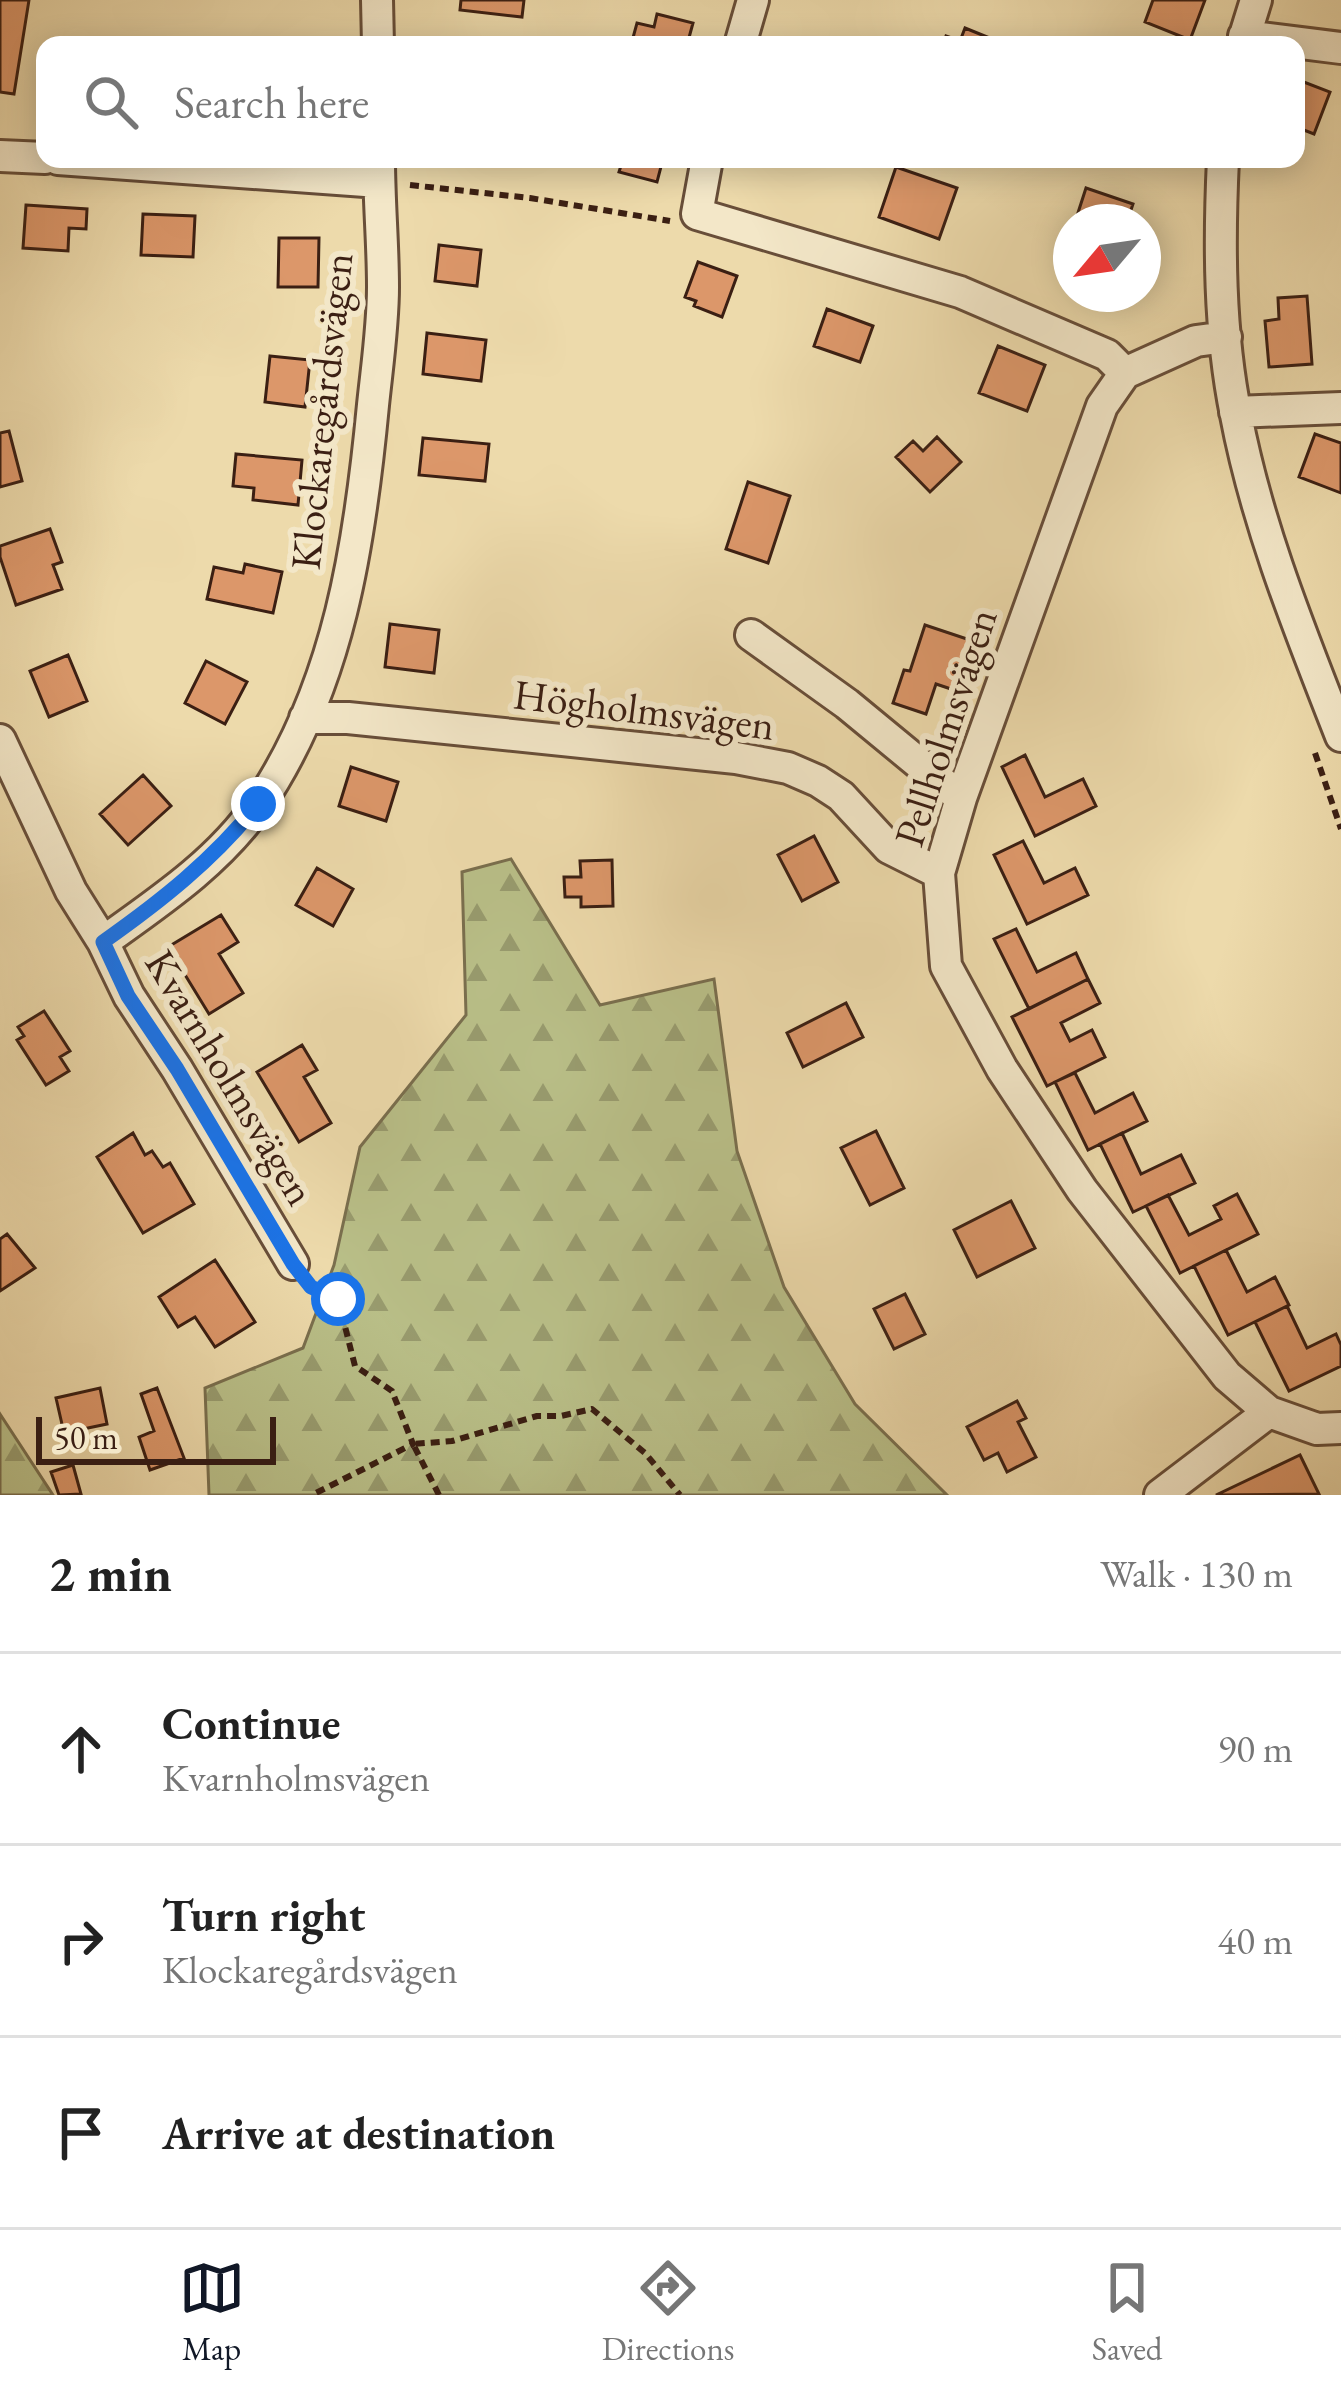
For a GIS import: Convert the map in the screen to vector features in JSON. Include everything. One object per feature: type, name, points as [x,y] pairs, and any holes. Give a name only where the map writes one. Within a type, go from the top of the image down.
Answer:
[{"type":"street","points":[[377,0],[378,36]]},
{"type":"street","points":[[743,36],[753,0]]},
{"type":"street","points":[[1245,36],[1256,0]]},
{"type":"street","points":[[1305,45],[1341,48]]},
{"type":"street","points":[[0,156],[36,158]]},
{"type":"street","points":[[321,168],[379,170]]},
{"type":"street","points":[[705,168],[697,214],[960,292],[1107,356],[1126,374],[1196,340],[1226,338]]},
{"type":"street","points":[[1223,168],[1220,237],[1235,412],[1274,559],[1341,736]]},
{"type":"street","name":"Klockaregårdsvägen","points":[[103,942],[173,892],[226,844],[258,804],[327,664],[354,563],[383,290],[379,170]]},
{"type":"street","name":"Pellholmsvägen","points":[[1126,374],[1102,406],[961,797],[939,873],[946,966],[1002,1069],[1082,1190],[1227,1376],[1269,1412],[1317,1429],[1341,1428]]},
{"type":"street","points":[[1235,412],[1341,407]]},
{"type":"street","points":[[751,634],[961,797]]},
{"type":"street","name":"Högholmsvägen","points":[[304,718],[348,718],[736,758],[788,768],[841,796],[889,848],[939,873]]},
{"type":"street","name":"Kvarnholmsvägen","points":[[0,740],[71,891],[103,942],[128,996],[293,1264]]},
{"type":"street","points":[[1160,1495],[1269,1412]]},
{"type":"path","points":[[379,170],[669,222],[697,214]]},
{"type":"path","points":[[293,1264],[311,1287],[338,1299],[355,1366],[392,1391],[440,1495]]},
{"type":"path","points":[[312,1495],[413,1444],[452,1441],[537,1416],[592,1408],[645,1453],[680,1495]]},
{"type":"green space","points":[[511,859],[600,1005],[714,979],[737,1151],[784,1287],[855,1404],[947,1495],[209,1495],[205,1388],[303,1348],[334,1265],[360,1147],[466,1015],[462,872]]},
{"type":"green space","points":[[0,1414],[53,1495],[0,1495]]},
{"type":"building","points":[[0,0],[29,0],[14,94],[0,92]]},
{"type":"building","points":[[461,0],[524,0],[522,17],[460,10]]},
{"type":"building","points":[[1153,0],[1205,0],[1192,36],[1145,22]]},
{"type":"building","points":[[657,14],[693,23],[689,36],[633,36],[637,23],[654,27]]},
{"type":"building","points":[[965,28],[985,36],[962,36]]},
{"type":"building","points":[[1305,82],[1330,92],[1314,134],[1305,130]]},
{"type":"building","points":[[620,168],[661,168],[657,182],[619,172]]},
{"type":"building","points":[[896,168],[957,188],[939,239],[879,217]]},
{"type":"building","points":[[1086,188],[1133,204],[1081,204]]},
{"type":"building","points":[[26,205],[87,209],[86,229],[69,228],[68,251],[23,248]]},
{"type":"building","points":[[143,214],[195,216],[193,257],[141,255]]},
{"type":"building","points":[[279,238],[319,238],[318,287],[278,287]]},
{"type":"building","points":[[439,245],[481,250],[477,286],[435,281]]},
{"type":"building","points":[[698,262],[737,276],[722,317],[694,306],[696,301],[685,297]]},
{"type":"building","points":[[1307,296],[1312,364],[1269,367],[1265,321],[1279,319],[1278,298]]},
{"type":"building","points":[[827,309],[873,326],[860,362],[814,346]]},
{"type":"building","points":[[427,333],[486,340],[481,381],[423,374]]},
{"type":"building","points":[[998,346],[1045,365],[1027,411],[979,393]]},
{"type":"building","points":[[270,356],[310,360],[305,407],[265,402]]},
{"type":"building","points":[[9,431],[22,481],[0,487],[0,433]]},
{"type":"building","points":[[1315,434],[1341,443],[1341,493],[1299,477]]},
{"type":"building","points":[[937,437],[961,462],[930,492],[896,457],[913,441],[923,451]]},
{"type":"building","points":[[423,438],[489,444],[485,481],[419,475]]},
{"type":"building","points":[[236,454],[302,460],[298,505],[253,500],[254,488],[233,486]]},
{"type":"building","points":[[748,482],[790,496],[768,563],[726,549]]},
{"type":"building","points":[[50,529],[62,562],[53,565],[62,589],[16,605],[0,546]]},
{"type":"building","points":[[245,564],[282,572],[273,613],[207,599],[214,567],[243,573]]},
{"type":"building","points":[[390,624],[439,630],[434,673],[385,667]]},
{"type":"building","points":[[925,625],[973,641],[957,691],[936,684],[926,714],[893,703]]},
{"type":"building","points":[[68,655],[87,701],[49,717],[30,671]]},
{"type":"building","points":[[206,661],[247,682],[225,724],[185,703]]},
{"type":"building","points":[[1025,755],[1045,797],[1083,779],[1096,806],[1035,836],[1002,767]]},
{"type":"building","points":[[351,767],[398,782],[386,821],[339,806]]},
{"type":"building","points":[[143,775],[171,806],[128,845],[100,814]]},
{"type":"building","points":[[814,836],[838,882],[802,901],[778,855]]},
{"type":"building","points":[[1023,841],[1044,883],[1075,868],[1088,895],[1027,924],[994,855]]},
{"type":"building","points":[[612,860],[613,906],[581,907],[581,897],[565,897],[564,877],[581,877],[580,861]]},
{"type":"building","points":[[317,868],[353,889],[333,926],[296,905]]},
{"type":"building","points":[[221,915],[238,942],[219,954],[243,993],[209,1014],[168,947]]},
{"type":"building","points":[[1016,929],[1037,972],[1076,953],[1088,979],[1029,1009],[994,939]]},
{"type":"building","points":[[1088,979],[1100,1003],[1061,1023],[1070,1041],[1092,1030],[1105,1057],[1047,1086],[1012,1017]]},
{"type":"building","points":[[846,1003],[863,1037],[803,1067],[787,1033]]},
{"type":"building","points":[[44,1011],[70,1051],[60,1057],[69,1071],[46,1085],[17,1040],[24,1036],[18,1027]]},
{"type":"building","points":[[302,1045],[317,1070],[304,1077],[331,1123],[299,1142],[257,1072]]},
{"type":"building","points":[[1075,1073],[1095,1113],[1133,1093],[1147,1121],[1088,1150],[1055,1082]]},
{"type":"building","points":[[876,1131],[904,1188],[870,1205],[841,1148]]},
{"type":"building","points":[[133,1133],[145,1155],[152,1151],[163,1167],[170,1163],[194,1204],[143,1233],[97,1157]]},
{"type":"building","points":[[1122,1133],[1141,1174],[1181,1155],[1195,1183],[1133,1212],[1100,1144]]},
{"type":"building","points":[[1237,1194],[1258,1234],[1180,1273],[1146,1206],[1168,1195],[1189,1235],[1221,1219],[1214,1206]]},
{"type":"building","points":[[1011,1201],[1035,1248],[977,1277],[954,1230]]},
{"type":"building","points":[[7,1234],[35,1268],[0,1291],[0,1239]]},
{"type":"building","points":[[1226,1250],[1247,1292],[1275,1277],[1289,1305],[1228,1335],[1194,1266]]},
{"type":"building","points":[[215,1260],[255,1322],[215,1347],[195,1317],[178,1327],[159,1297]]},
{"type":"building","points":[[905,1294],[925,1334],[894,1349],[874,1309]]},
{"type":"building","points":[[1287,1306],[1307,1348],[1336,1334],[1341,1345],[1341,1366],[1289,1391],[1255,1322]]},
{"type":"building","points":[[100,1388],[107,1424],[64,1433],[56,1398]]},
{"type":"building","points":[[157,1388],[184,1458],[150,1470],[139,1437],[154,1431],[141,1394]]},
{"type":"building","points":[[1017,1401],[1026,1418],[1018,1422],[1036,1457],[1007,1472],[998,1453],[984,1460],[967,1427]]},
{"type":"building","points":[[1300,1455],[1319,1494],[1216,1495]]},
{"type":"building","points":[[73,1465],[81,1494],[59,1495],[51,1472]]},
{"type":"route","points":[[258,804],[189,879],[103,942],[128,996],[293,1264],[311,1287],[338,1299]]}]
